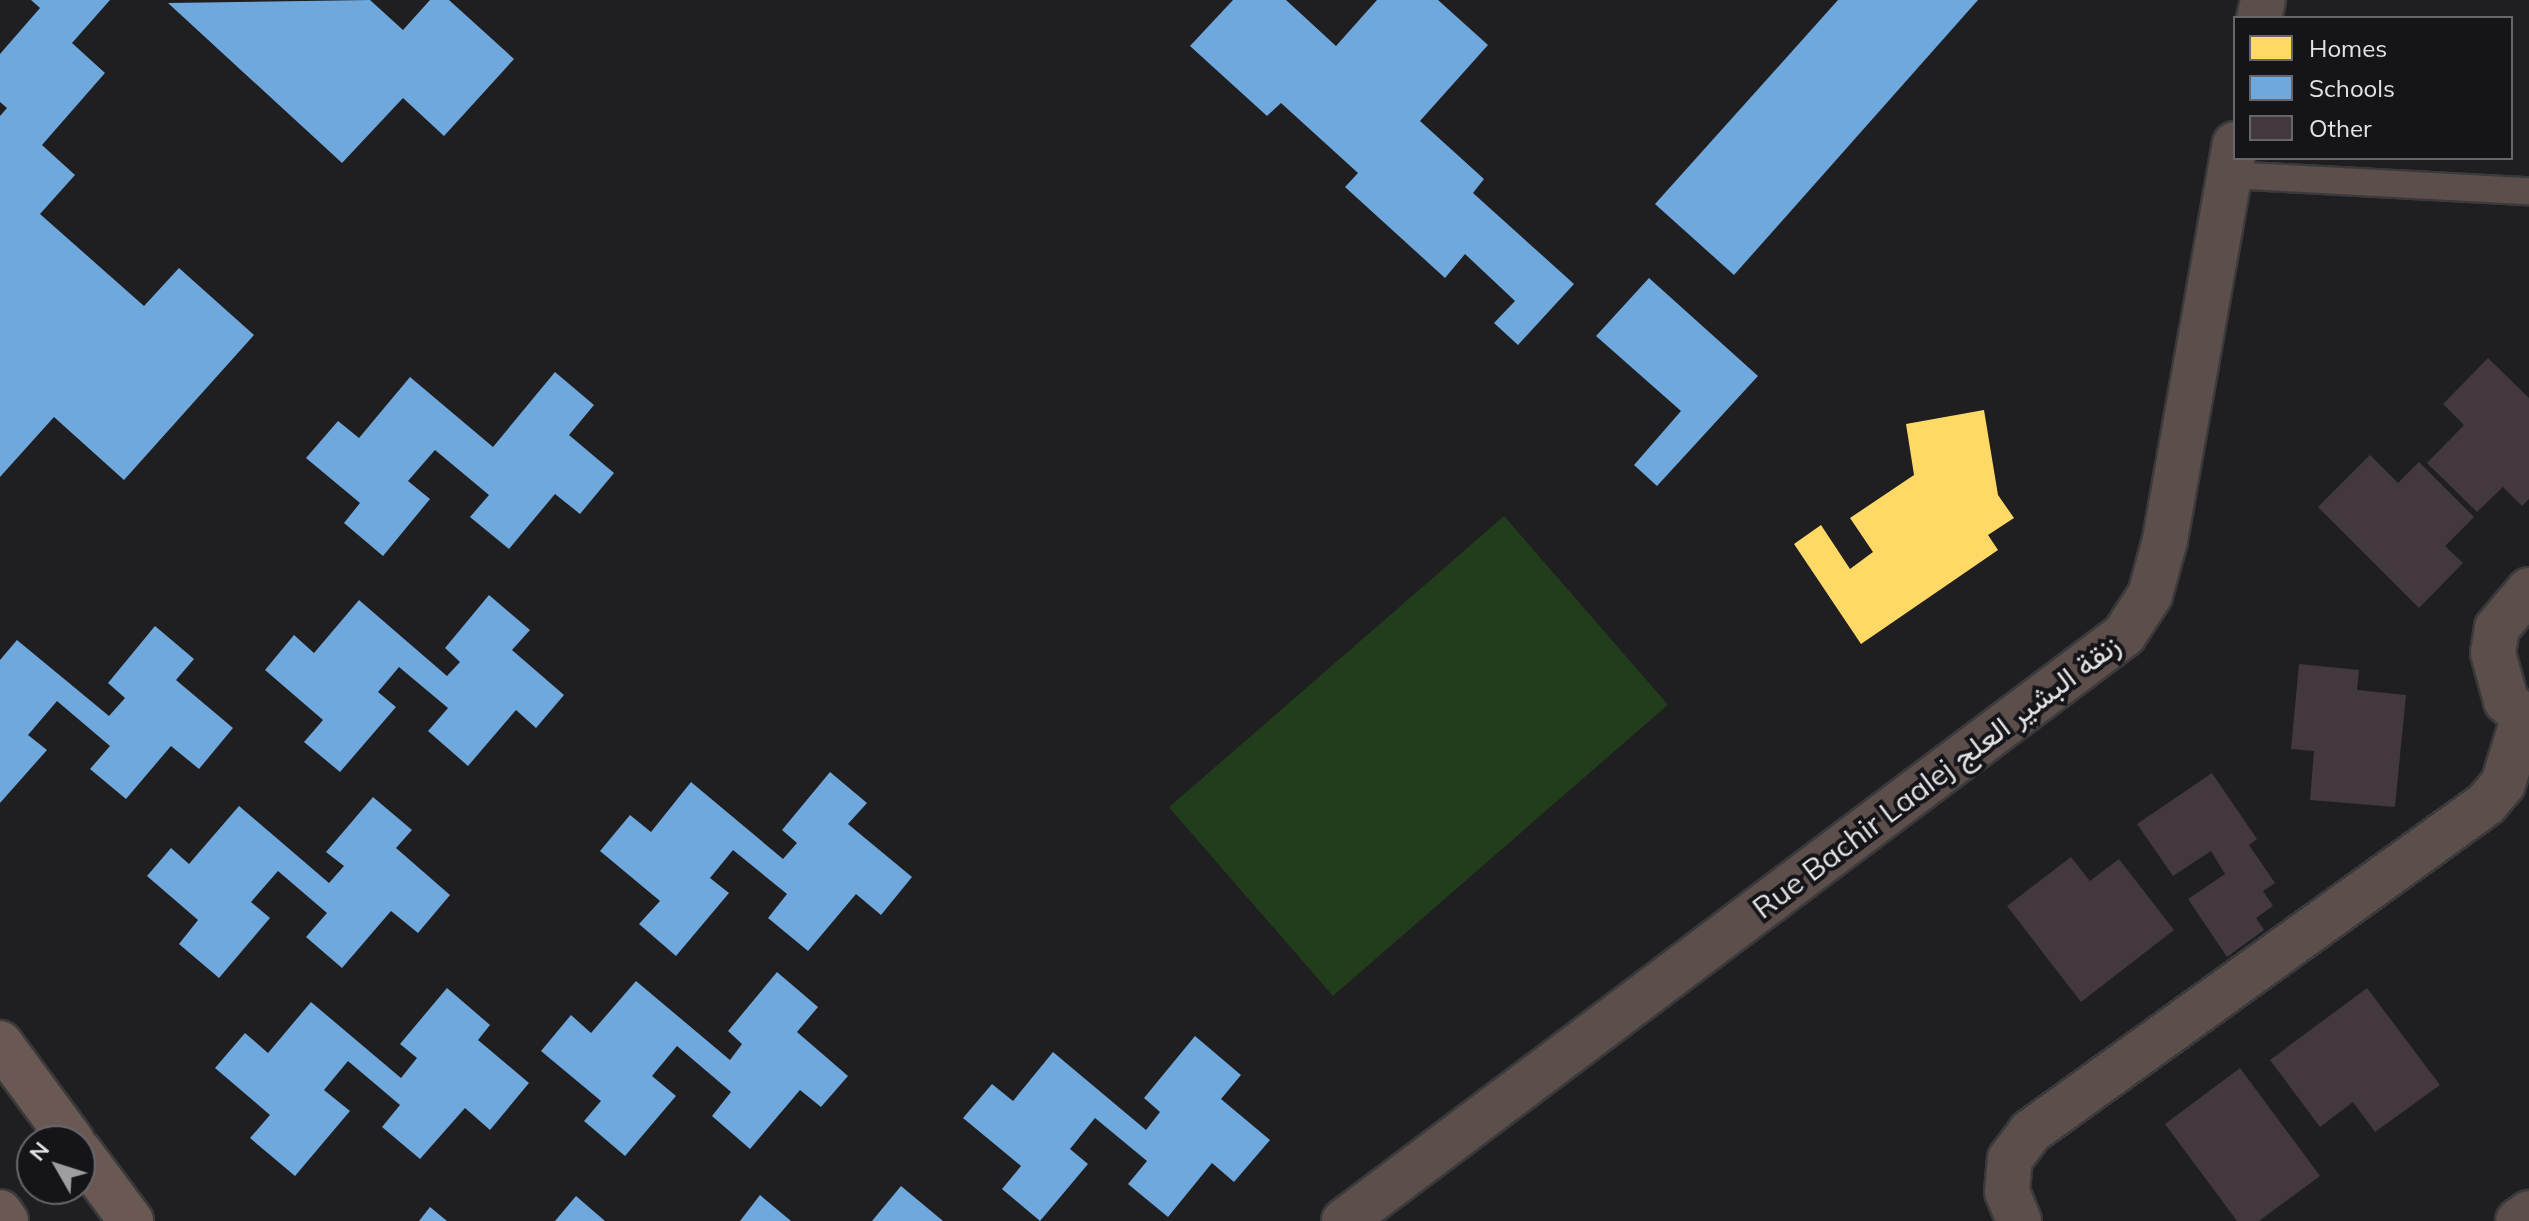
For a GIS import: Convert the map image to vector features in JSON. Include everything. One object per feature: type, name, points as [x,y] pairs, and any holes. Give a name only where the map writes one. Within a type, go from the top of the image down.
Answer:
[{"type":"main road","points":[[0,1043],[60,1125]]},
{"type":"main road","points":[[96,1174],[131,1221]]},
{"type":"main road","points":[[0,1212],[6,1221]]},
{"type":"street","name":"Rue Bachir Laalej زنقة البشير العلج","points":[[1344,1221],[2124,635],[2150,595],[2165,540],[2232,159]]},
{"type":"street","points":[[2019,1221],[2007,1192],[2010,1159],[2030,1132],[2486,804],[2503,784],[2526,720],[2496,678],[2493,653],[2497,628],[2529,590]]},
{"type":"street","points":[[2518,1221],[2529,1213]]},
{"type":"lane","points":[[2241,160],[2529,191]]},
{"type":"green space","points":[[1504,516],[1668,705],[1333,996],[1169,807]]},
{"type":"building: Homes","points":[[1984,410],[1998,495],[2014,518],[1988,535],[1998,550],[1861,644],[1794,544],[1821,525],[1850,569],[1873,552],[1850,518],[1914,475],[1906,424]]},
{"type":"building: Schools","points":[[31,0],[110,0],[72,43],[105,73],[42,145],[75,175],[40,214],[144,306],[179,268],[254,335],[124,480],[54,417],[0,477],[0,116],[7,108],[0,102],[0,54],[40,8]]},
{"type":"building: Schools","points":[[370,0],[403,30],[430,0],[449,0],[514,59],[444,136],[403,98],[342,163],[168,3]]},
{"type":"building: Schools","points":[[1233,0],[1286,0],[1336,46],[1377,0],[1438,0],[1488,45],[1420,121],[1484,179],[1473,193],[1574,284],[1518,345],[1494,323],[1515,301],[1465,254],[1445,278],[1345,187],[1358,173],[1281,103],[1267,116],[1190,46]]},
{"type":"building: Schools","points":[[1838,0],[1978,0],[1734,275],[1655,204]]},
{"type":"building: Schools","points":[[1649,278],[1758,376],[1657,486],[1634,465],[1681,411],[1596,336]]},
{"type":"building: Schools","points":[[555,372],[594,405],[569,435],[614,473],[580,514],[555,494],[509,549],[470,517],[489,495],[435,450],[408,481],[430,499],[383,556],[344,523],[360,503],[306,458],[338,421],[359,438],[410,377],[493,447]]},
{"type":"building: Schools","points":[[489,595],[530,630],[512,650],[564,695],[536,728],[516,710],[468,766],[428,731],[448,708],[399,667],[378,692],[396,707],[340,772],[304,742],[323,720],[265,670],[294,635],[314,653],[359,600],[447,676],[460,662],[445,648]]},
{"type":"building: Schools","points":[[155,626],[194,659],[176,680],[233,728],[199,769],[171,746],[126,799],[90,769],[110,746],[57,701],[28,735],[47,750],[0,803],[0,660],[17,640],[109,716],[125,698],[108,683]]},
{"type":"building: Schools","points":[[830,772],[867,803],[848,824],[912,877],[881,915],[856,894],[808,951],[768,918],[787,894],[733,850],[710,878],[729,893],[676,956],[639,924],[660,901],[600,851],[630,815],[651,832],[691,782],[783,859],[797,843],[782,830]]},
{"type":"building: Schools","points":[[373,797],[412,830],[396,848],[450,895],[418,933],[391,911],[342,968],[306,937],[327,913],[278,871],[251,902],[270,918],[219,978],[179,944],[198,920],[147,876],[171,848],[189,864],[239,806],[329,883],[344,866],[326,852]]},
{"type":"building: Schools","points":[[777,972],[818,1007],[797,1032],[848,1076],[821,1107],[800,1090],[750,1149],[712,1116],[731,1092],[677,1046],[652,1076],[676,1096],[625,1156],[584,1121],[601,1101],[541,1051],[571,1015],[591,1033],[636,981],[730,1060],[742,1044],[728,1031]]},
{"type":"building: Schools","points":[[447,988],[490,1025],[478,1040],[529,1083],[490,1130],[465,1108],[420,1159],[382,1127],[400,1105],[348,1061],[324,1090],[350,1111],[295,1176],[250,1138],[270,1115],[215,1068],[245,1033],[268,1053],[311,1002],[401,1078],[417,1058],[400,1044]]},
{"type":"building: Schools","points":[[1195,1036],[1241,1075],[1221,1099],[1270,1140],[1234,1182],[1212,1163],[1168,1217],[1128,1184],[1147,1161],[1095,1118],[1070,1149],[1088,1164],[1040,1221],[1002,1189],[1021,1166],[963,1118],[992,1084],[1013,1101],[1053,1052],[1146,1130],[1160,1112],[1144,1098]]},
{"type":"building: Schools","points":[[901,1186],[943,1221],[872,1221]]},
{"type":"building: Schools","points":[[760,1195],[791,1221],[740,1221]]},
{"type":"building: Schools","points":[[576,1196],[605,1221],[555,1221]]},
{"type":"building: Schools","points":[[430,1207],[447,1221],[419,1221]]},
{"type":"building: Other","points":[[2488,358],[2529,398],[2529,499],[2522,506],[2503,487],[2477,512],[2427,463],[2464,425],[2443,404]]},
{"type":"building: Other","points":[[2370,455],[2398,483],[2419,462],[2474,517],[2445,546],[2463,563],[2419,608],[2318,507]]},
{"type":"building: Other","points":[[2299,664],[2359,670],[2357,690],[2406,695],[2395,807],[2310,800],[2314,751],[2291,749]]},
{"type":"building: Other","points":[[2212,773],[2257,839],[2249,845],[2275,883],[2263,891],[2273,906],[2256,918],[2264,930],[2227,957],[2188,899],[2225,874],[2211,851],[2173,876],[2137,824]]},
{"type":"building: Other","points":[[2071,857],[2090,881],[2119,859],[2174,930],[2081,1002],[2007,906]]},
{"type":"building: Other","points":[[2367,988],[2440,1085],[2375,1132],[2353,1102],[2320,1127],[2270,1060]]},
{"type":"building: Other","points":[[2240,1068],[2320,1176],[2259,1221],[2237,1221],[2165,1124]]}]
